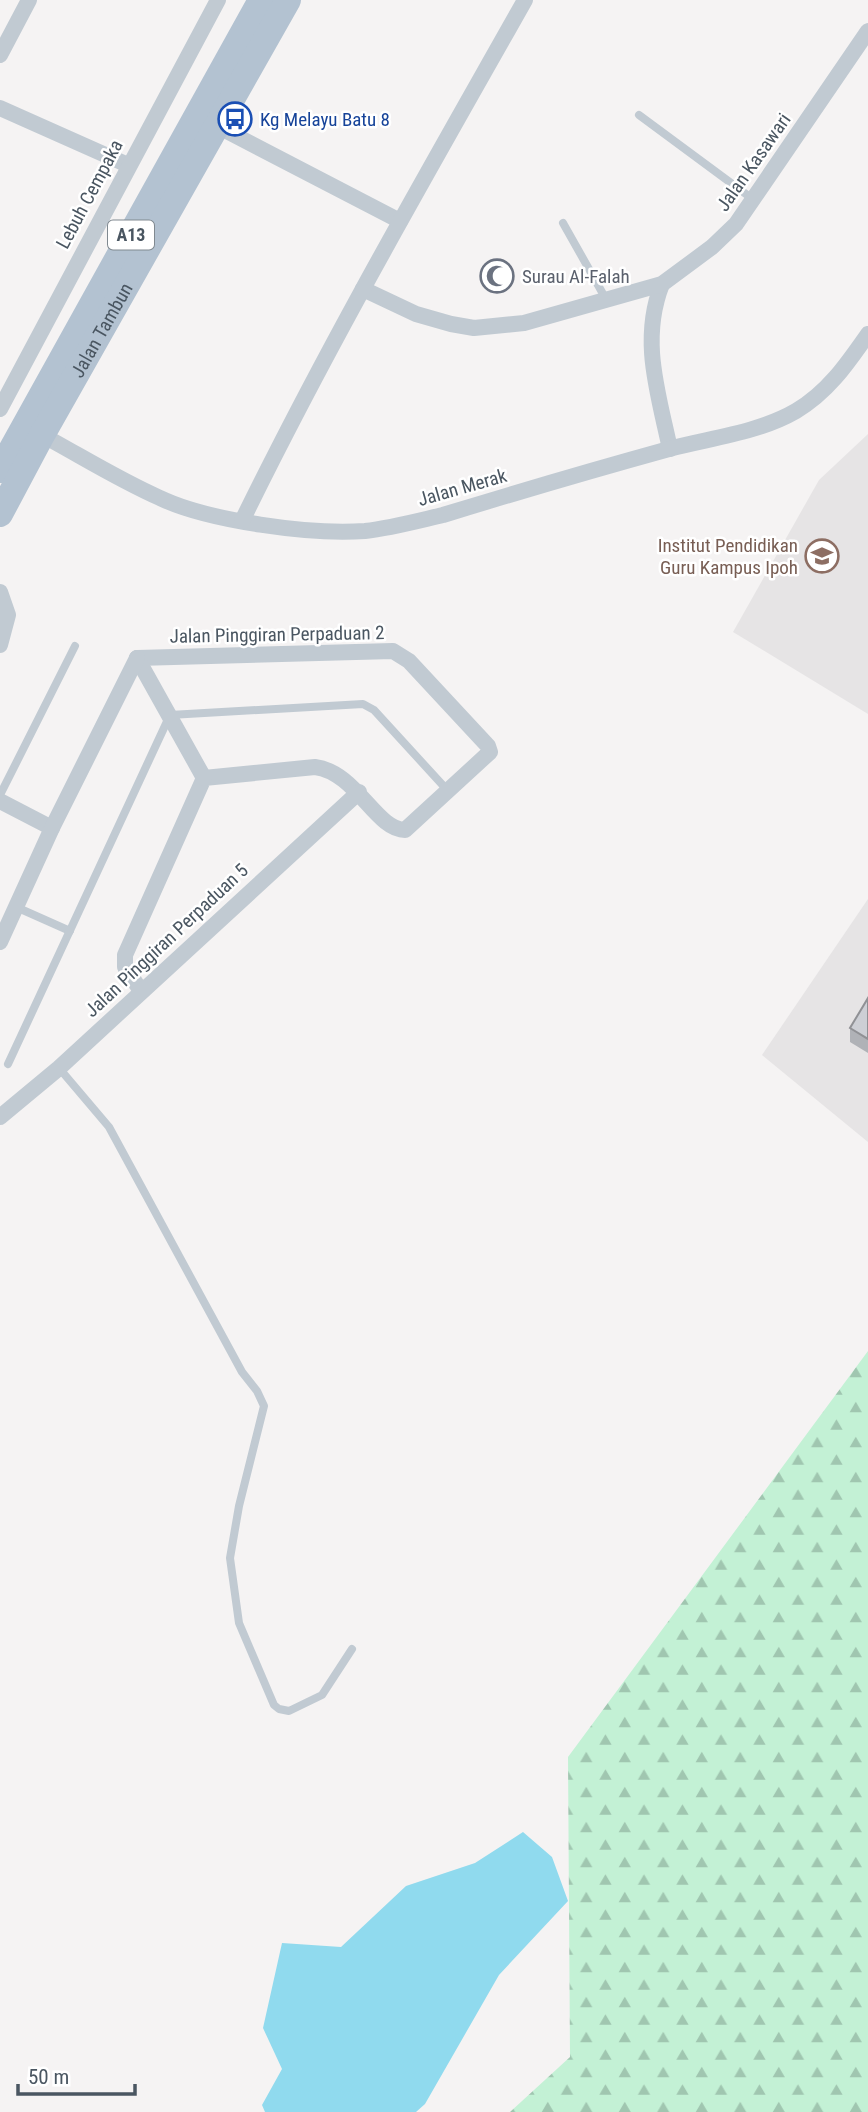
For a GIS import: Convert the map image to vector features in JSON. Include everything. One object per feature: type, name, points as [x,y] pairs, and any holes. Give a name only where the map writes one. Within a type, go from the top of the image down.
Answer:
[{"type":"main road","name":"Jalan Tambun","points":[[0,470],[261,0]]},
{"type":"main road","name":"Jalan Tambun","points":[[0,514],[288,0]]},
{"type":"street","points":[[0,55],[29,0]]},
{"type":"street","name":"Lebuh Cempaka","points":[[0,409],[218,0]]},
{"type":"street","points":[[242,520],[292,419],[525,0]]},
{"type":"street","name":"Jalan Kasawari","points":[[363,289],[416,314],[474,328],[524,323],[662,284],[712,247],[736,224],[868,31]]},
{"type":"street","points":[[0,108],[128,165]]},
{"type":"street","points":[[217,126],[400,221]]},
{"type":"street","points":[[662,284],[653,311],[651,354],[670,449]]},
{"type":"street","name":"Jalan Merak","points":[[42,435],[160,499],[195,512],[318,531],[364,531],[406,524],[670,449],[751,429],[794,412],[822,392],[840,374],[868,334]]},
{"type":"street","points":[[0,592],[8,615],[0,645]]},
{"type":"street","name":"Jalan Pinggiran Perpaduan 2","points":[[137,659],[393,651],[409,661],[490,750],[489,755],[405,830],[389,826],[359,792]]},
{"type":"street","points":[[137,659],[204,778]]},
{"type":"street","points":[[0,942],[52,828],[137,659]]},
{"type":"street","points":[[204,778],[315,767],[335,772],[359,792]]},
{"type":"street","points":[[141,991],[125,967],[125,955],[204,778]]},
{"type":"street","name":"Jalan Pinggiran Perpaduan 5","points":[[2,1112],[59,1068],[359,792]]},
{"type":"street","points":[[0,801],[52,828]]},
{"type":"lane","points":[[639,115],[754,200]]},
{"type":"lane","points":[[563,223],[607,301]]},
{"type":"lane","points":[[0,795],[75,646]]},
{"type":"lane","points":[[8,1064],[170,715],[363,704],[374,710],[449,792]]},
{"type":"lane","points":[[16,907],[70,931]]},
{"type":"lane","points":[[59,1068],[109,1127],[242,1372],[257,1391],[264,1406],[239,1506],[230,1558],[239,1623],[274,1704],[279,1709],[289,1711],[322,1695],[352,1649]]},
{"type":"shaded area","name":"Institut Pendidikan Guru Kampus Ipoh","points":[[868,434],[868,714],[733,632],[819,480]]},
{"type":"shaded area","points":[[868,899],[868,1142],[762,1055]]},
{"type":"green space","points":[[868,1351],[868,2112],[510,2112],[570,2057],[568,1757]]},
{"type":"water","points":[[523,1832],[552,1857],[568,1901],[499,1975],[425,2104],[416,2112],[265,2112],[262,2105],[282,2069],[263,2028],[282,1943],[341,1947],[406,1886],[475,1863]]},
{"type":"building","points":[[868,998],[868,1039],[850,1028]]},
{"type":"place","name":"Kg Melayu Batu 8","points":[[235,119]]},
{"type":"place","name":"Surau Al-Falah","points":[[497,276]]},
{"type":"place","name":"Institut Pendidikan Guru Kampus Ipoh","points":[[822,556]]}]
